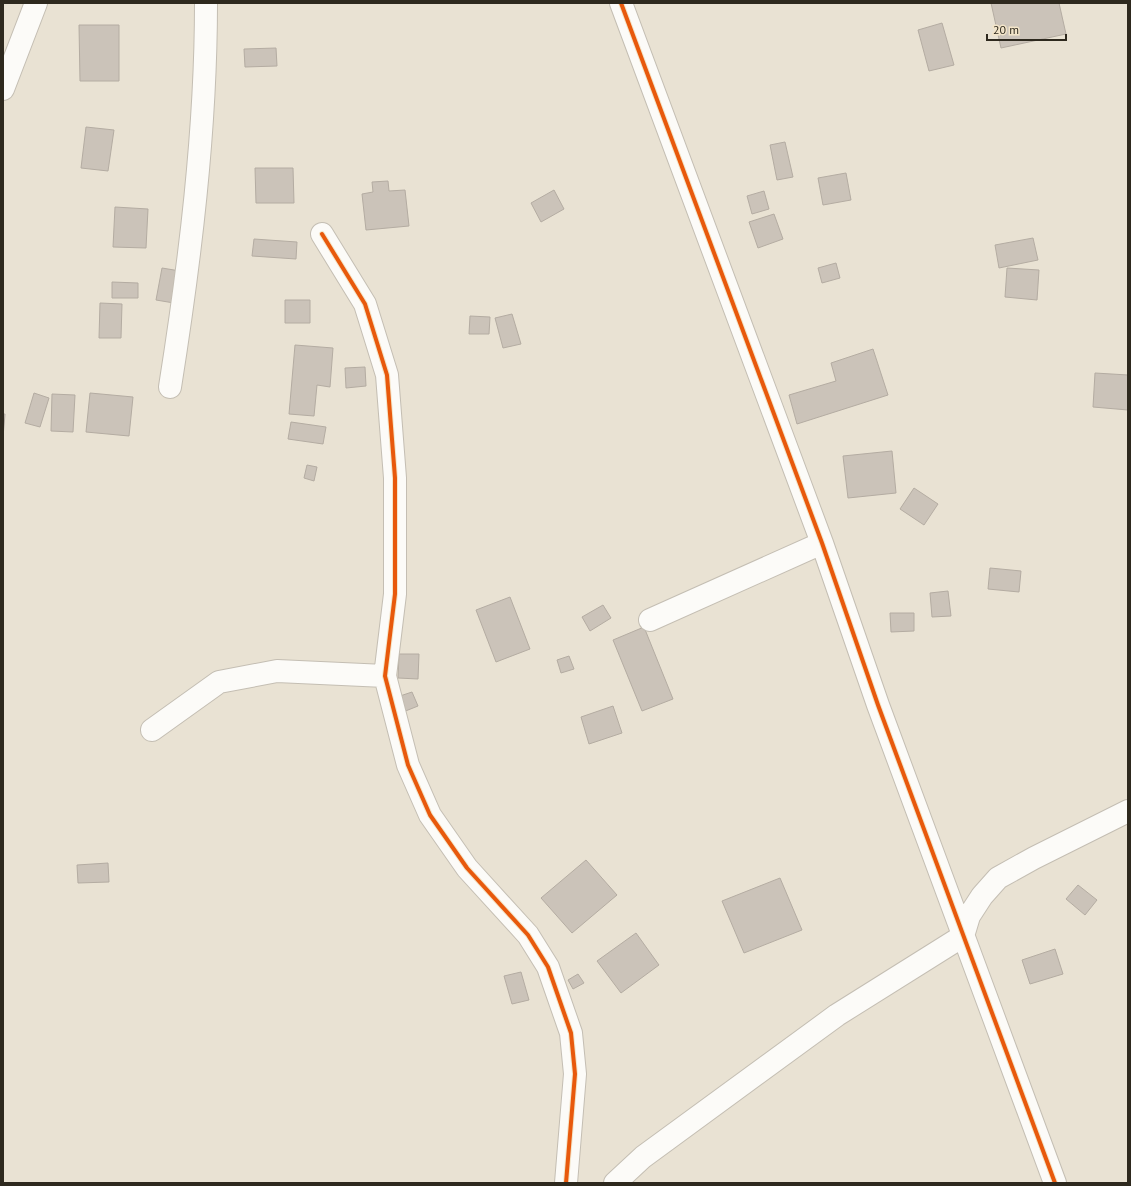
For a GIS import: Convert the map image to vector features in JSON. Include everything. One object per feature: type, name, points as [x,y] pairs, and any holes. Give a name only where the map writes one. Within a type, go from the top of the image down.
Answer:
[{"type":"street","points":[[3,89],[36,3]]},
{"type":"street","points":[[170,387],[184,303],[199,153],[206,60],[206,3]]},
{"type":"street","points":[[621,3],[822,542],[878,705],[1055,1183]]},
{"type":"street","points":[[322,234],[364,304],[387,375],[395,478],[395,594],[385,676],[408,765],[430,815],[467,868],[528,935],[548,966],[571,1033],[575,1074],[566,1183]]},
{"type":"street","points":[[650,620],[822,542]]},
{"type":"street","points":[[152,730],[219,682],[277,671],[385,676]]},
{"type":"street","points":[[615,1183],[644,1157],[837,1015],[963,936],[969,916],[982,896],[998,878],[1034,858],[1128,812]]},
{"type":"building","points":[[991,3],[1059,3],[1066,34],[1001,48]]},
{"type":"building","points":[[942,23],[954,65],[929,71],[918,30]]},
{"type":"building","points":[[79,25],[119,25],[119,81],[80,81]]},
{"type":"building","points":[[276,48],[277,66],[245,67],[244,49]]},
{"type":"building","points":[[86,127],[114,130],[108,171],[81,168]]},
{"type":"building","points":[[785,142],[793,177],[777,180],[770,145]]},
{"type":"building","points":[[255,168],[293,168],[294,203],[256,203]]},
{"type":"building","points":[[846,173],[851,200],[823,205],[818,178]]},
{"type":"building","points":[[388,181],[389,191],[405,190],[409,226],[366,230],[362,194],[373,192],[372,182]]},
{"type":"building","points":[[554,190],[564,209],[541,222],[531,203]]},
{"type":"building","points":[[764,191],[769,209],[752,214],[747,196]]},
{"type":"building","points":[[115,207],[148,209],[146,248],[113,247]]},
{"type":"building","points":[[774,214],[783,239],[758,248],[749,222]]},
{"type":"building","points":[[1033,238],[1038,260],[999,268],[995,245]]},
{"type":"building","points":[[254,239],[297,242],[296,259],[252,256]]},
{"type":"building","points":[[836,263],[840,278],[822,283],[818,268]]},
{"type":"building","points":[[162,268],[180,271],[174,303],[156,300]]},
{"type":"building","points":[[1007,268],[1039,270],[1037,300],[1005,297]]},
{"type":"building","points":[[112,282],[138,283],[138,298],[112,298]]},
{"type":"building","points":[[285,300],[310,300],[310,323],[285,323]]},
{"type":"building","points":[[100,303],[122,304],[121,338],[99,338]]},
{"type":"building","points":[[512,314],[521,344],[503,348],[495,318]]},
{"type":"building","points":[[470,316],[490,317],[489,334],[469,334]]},
{"type":"building","points":[[295,345],[333,348],[330,387],[317,385],[314,416],[289,414]]},
{"type":"building","points":[[873,349],[888,395],[797,424],[789,395],[836,381],[831,363]]},
{"type":"building","points":[[365,367],[366,386],[346,388],[345,368]]},
{"type":"building","points":[[1095,373],[1128,375],[1128,410],[1093,407]]},
{"type":"building","points":[[34,393],[49,398],[40,427],[25,423]]},
{"type":"building","points":[[90,393],[133,397],[129,436],[86,432]]},
{"type":"building","points":[[52,394],[75,395],[73,432],[51,431]]},
{"type":"building","points":[[3,414],[5,414],[3,437]]},
{"type":"building","points":[[291,422],[326,427],[323,444],[288,439]]},
{"type":"building","points":[[892,451],[896,493],[848,498],[843,456]]},
{"type":"building","points":[[307,465],[317,467],[314,481],[304,478]]},
{"type":"building","points":[[914,488],[938,504],[924,525],[900,509]]},
{"type":"building","points":[[990,568],[1021,571],[1019,592],[988,589]]},
{"type":"building","points":[[948,591],[951,616],[932,617],[930,593]]},
{"type":"building","points":[[510,597],[530,649],[496,662],[476,610]]},
{"type":"building","points":[[603,605],[611,618],[590,631],[582,617]]},
{"type":"building","points":[[890,613],[914,613],[914,631],[891,632]]},
{"type":"building","points":[[644,627],[673,699],[642,711],[613,640]]},
{"type":"building","points":[[399,654],[419,654],[418,679],[398,678]]},
{"type":"building","points":[[569,656],[574,669],[561,673],[557,660]]},
{"type":"building","points":[[412,692],[418,706],[403,712],[397,697]]},
{"type":"building","points":[[613,706],[622,733],[589,744],[581,717]]},
{"type":"building","points":[[586,860],[617,895],[572,933],[541,898]]},
{"type":"building","points":[[108,863],[109,882],[78,883],[77,865]]},
{"type":"building","points":[[780,878],[802,930],[744,953],[722,901]]},
{"type":"building","points":[[1078,885],[1097,900],[1085,915],[1066,899]]},
{"type":"building","points":[[636,933],[659,965],[621,993],[597,961]]},
{"type":"building","points":[[1055,949],[1063,974],[1030,984],[1022,960]]},
{"type":"building","points":[[521,972],[529,1000],[512,1004],[504,976]]},
{"type":"building","points":[[578,974],[584,983],[573,989],[568,980]]},
{"type":"cycle path","points":[[621,3],[822,543],[878,705],[1055,1183]]},
{"type":"cycle path","points":[[322,234],[365,304],[387,375],[395,478],[395,594],[385,676],[408,765],[430,815],[467,868],[528,935],[548,967],[571,1033],[575,1074],[566,1183]]}]
